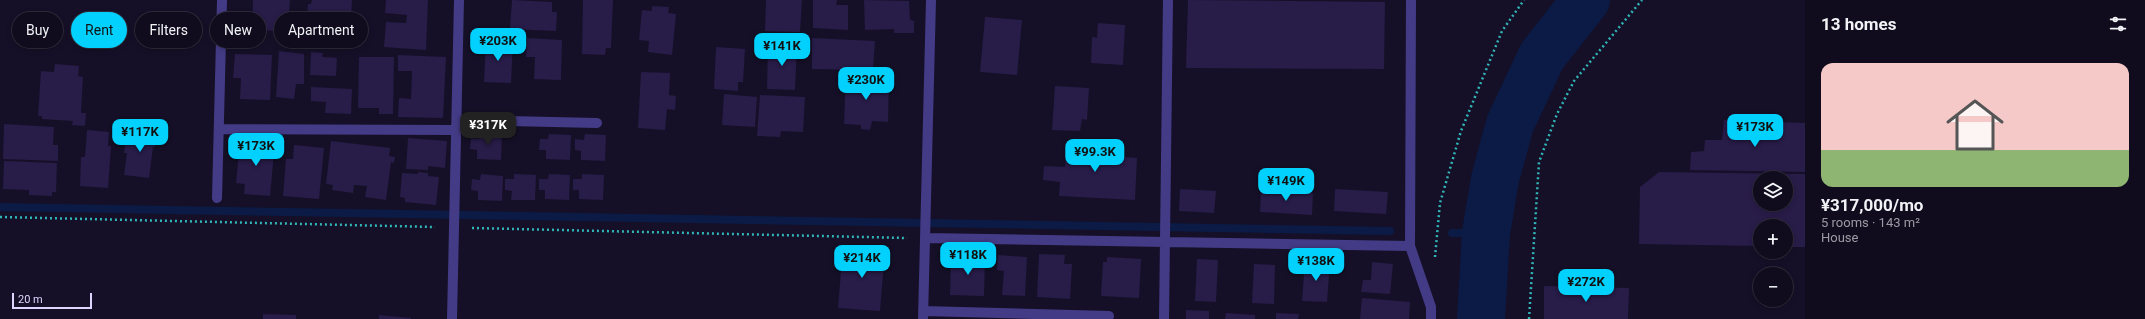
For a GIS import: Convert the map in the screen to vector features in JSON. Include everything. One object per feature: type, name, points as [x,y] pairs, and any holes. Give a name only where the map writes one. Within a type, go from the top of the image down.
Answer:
[{"type":"street","points":[[216,198],[222,0]]},
{"type":"street","points":[[452,319],[459,0]]},
{"type":"street","points":[[931,0],[923,315],[1109,316]]},
{"type":"street","points":[[1164,319],[1168,0]]},
{"type":"street","points":[[1411,0],[1410,246],[1431,307],[1430,319]]},
{"type":"street","points":[[219,129],[597,123]]},
{"type":"street","points":[[925,238],[1410,246]]},
{"type":"path","points":[[1435,262],[1440,203],[1461,131],[1502,31],[1524,0]]},
{"type":"path","points":[[1529,319],[1539,162],[1557,114],[1574,81],[1642,0]]},
{"type":"path","points":[[0,217],[925,238]]},
{"type":"building","points":[[253,0],[290,0],[289,12],[274,12],[274,31],[266,30],[266,12],[253,12]]},
{"type":"building","points":[[312,0],[352,0],[351,12],[308,12],[308,4],[311,4]]},
{"type":"building","points":[[386,0],[428,0],[426,50],[384,47],[386,22],[406,23],[407,15],[385,13]]},
{"type":"building","points":[[512,0],[552,2],[552,12],[557,12],[556,31],[510,29]]},
{"type":"building","points":[[583,0],[613,0],[611,48],[606,48],[605,55],[582,54]]},
{"type":"building","points":[[766,0],[802,0],[800,32],[765,31]]},
{"type":"building","points":[[813,0],[837,0],[836,5],[848,5],[848,30],[813,28]]},
{"type":"building","points":[[864,0],[909,1],[910,20],[914,21],[914,33],[894,33],[894,29],[865,30]]},
{"type":"building","points":[[1188,0],[1385,2],[1384,69],[1186,68]]},
{"type":"building","points":[[652,6],[669,7],[668,13],[676,14],[672,55],[648,52],[649,41],[639,40],[642,10],[652,11]]},
{"type":"building","points":[[985,17],[1022,20],[1017,75],[980,72]]},
{"type":"building","points":[[1098,23],[1125,25],[1123,65],[1091,63],[1092,37],[1097,38]]},
{"type":"building","points":[[527,38],[562,40],[561,80],[534,79],[535,57],[526,57]]},
{"type":"building","points":[[812,38],[875,41],[873,70],[812,69]]},
{"type":"building","points":[[486,40],[513,41],[511,83],[484,82]]},
{"type":"building","points":[[768,45],[797,46],[795,90],[767,89]]},
{"type":"building","points":[[716,47],[745,49],[743,82],[738,82],[738,91],[714,89]]},
{"type":"building","points":[[279,51],[304,54],[304,84],[296,84],[294,99],[276,97]]},
{"type":"building","points":[[311,52],[323,53],[322,57],[337,58],[336,76],[310,75]]},
{"type":"building","points":[[235,54],[272,55],[270,100],[240,99],[241,78],[233,78]]},
{"type":"building","points":[[398,55],[446,57],[443,118],[398,117],[399,98],[411,99],[412,71],[398,71]]},
{"type":"building","points":[[359,57],[394,57],[393,114],[379,114],[379,108],[358,108]]},
{"type":"building","points":[[55,64],[79,66],[78,76],[83,77],[81,113],[86,113],[85,126],[72,125],[73,121],[42,119],[42,116],[38,116],[41,71],[54,72]]},
{"type":"building","points":[[641,72],[670,73],[669,95],[676,96],[675,110],[667,109],[665,130],[638,128]]},
{"type":"building","points":[[846,75],[889,78],[888,122],[872,121],[870,130],[861,129],[861,125],[844,124]]},
{"type":"building","points":[[1055,86],[1089,88],[1087,120],[1082,119],[1080,131],[1052,130]]},
{"type":"building","points":[[311,87],[352,89],[351,114],[325,113],[326,102],[311,101]]},
{"type":"building","points":[[724,94],[757,97],[755,127],[722,125]]},
{"type":"building","points":[[760,95],[805,97],[803,132],[781,131],[780,137],[757,136]]},
{"type":"building","points":[[1724,120],[1805,123],[1805,172],[1690,170],[1691,152],[1704,151],[1705,140],[1722,140]]},
{"type":"building","points":[[4,124],[54,127],[53,145],[58,145],[58,161],[3,159]]},
{"type":"building","points":[[138,129],[157,132],[155,147],[153,147],[149,178],[124,175],[127,153],[124,153],[126,134],[137,135]]},
{"type":"building","points":[[87,130],[109,132],[108,146],[111,146],[108,188],[80,186],[81,157],[85,157]]},
{"type":"building","points":[[480,133],[502,134],[501,160],[477,159],[477,150],[470,149],[471,138],[479,139]]},
{"type":"building","points":[[549,134],[571,135],[570,160],[546,159],[546,150],[539,150],[540,139],[548,139]]},
{"type":"building","points":[[585,134],[606,135],[605,161],[581,160],[581,151],[575,150],[575,139],[584,140]]},
{"type":"building","points":[[408,138],[447,141],[445,168],[428,166],[428,170],[406,169]]},
{"type":"building","points":[[247,140],[275,142],[270,196],[244,194],[245,184],[236,183],[240,141],[246,142]]},
{"type":"building","points":[[331,141],[390,148],[389,156],[395,157],[394,163],[391,162],[386,200],[365,197],[367,186],[354,185],[353,193],[332,190],[333,185],[326,184]]},
{"type":"building","points":[[1066,144],[1124,147],[1123,157],[1137,158],[1135,200],[1059,196],[1060,182],[1043,180],[1044,166],[1065,167]]},
{"type":"building","points":[[294,145],[324,148],[319,199],[283,196],[286,159],[293,159]]},
{"type":"building","points":[[4,161],[57,163],[56,192],[52,192],[52,196],[29,195],[29,190],[3,189]]},
{"type":"building","points":[[418,172],[428,173],[428,176],[439,177],[436,205],[405,202],[405,198],[400,197],[402,173],[418,174]]},
{"type":"building","points":[[1659,172],[1753,173],[1753,211],[1793,211],[1793,174],[1805,174],[1805,247],[1793,247],[1793,219],[1753,219],[1753,246],[1639,244],[1640,187]]},
{"type":"building","points":[[481,174],[503,176],[502,201],[478,200],[478,191],[471,190],[472,179],[480,180]]},
{"type":"building","points":[[514,174],[536,175],[535,200],[511,200],[512,191],[505,190],[505,179],[514,179]]},
{"type":"building","points":[[549,174],[570,175],[569,200],[545,199],[545,190],[539,190],[539,179],[548,179]]},
{"type":"building","points":[[582,174],[604,175],[603,200],[579,199],[579,190],[573,190],[573,179],[582,179]]},
{"type":"building","points":[[1180,189],[1216,191],[1214,213],[1179,211]]},
{"type":"building","points":[[1335,189],[1388,192],[1386,214],[1334,211]]},
{"type":"building","points":[[1261,190],[1313,193],[1312,215],[1260,212]]},
{"type":"building","points":[[843,247],[885,250],[880,311],[838,308]]},
{"type":"building","points":[[1039,254],[1065,255],[1064,264],[1072,264],[1070,299],[1037,297]]},
{"type":"building","points":[[998,255],[1027,257],[1025,296],[1002,295],[1004,271],[997,270]]},
{"type":"building","points":[[951,257],[985,258],[984,296],[950,295]]},
{"type":"building","points":[[1107,257],[1141,259],[1139,298],[1101,296],[1103,262],[1107,262]]},
{"type":"building","points":[[1197,259],[1218,260],[1216,302],[1195,301]]},
{"type":"building","points":[[1305,261],[1330,263],[1327,302],[1302,301]]},
{"type":"building","points":[[1372,262],[1393,264],[1390,294],[1361,292],[1363,280],[1371,280]]},
{"type":"building","points":[[1254,264],[1275,265],[1274,304],[1252,303]]},
{"type":"building","points":[[1544,286],[1629,288],[1628,319],[1544,319]]},
{"type":"building","points":[[1362,298],[1410,302],[1409,319],[1360,319]]},
{"type":"building","points":[[1186,310],[1209,311],[1209,319],[1186,319]]},
{"type":"building","points":[[1226,313],[1255,315],[1255,319],[1225,319]]},
{"type":"building","points":[[1276,313],[1299,314],[1298,319],[1276,319]]},
{"type":"building","points":[[263,314],[296,315],[296,319],[263,319]]},
{"type":"building","points":[[379,315],[411,318],[411,319],[379,319]]},
{"type":"waterway","points":[[1481,319],[1486,233],[1495,179],[1510,124],[1542,56],[1586,0]]},
{"type":"waterway","points":[[0,207],[1390,231]]},
{"type":"waterway","points":[[1452,233],[1486,233]]}]
